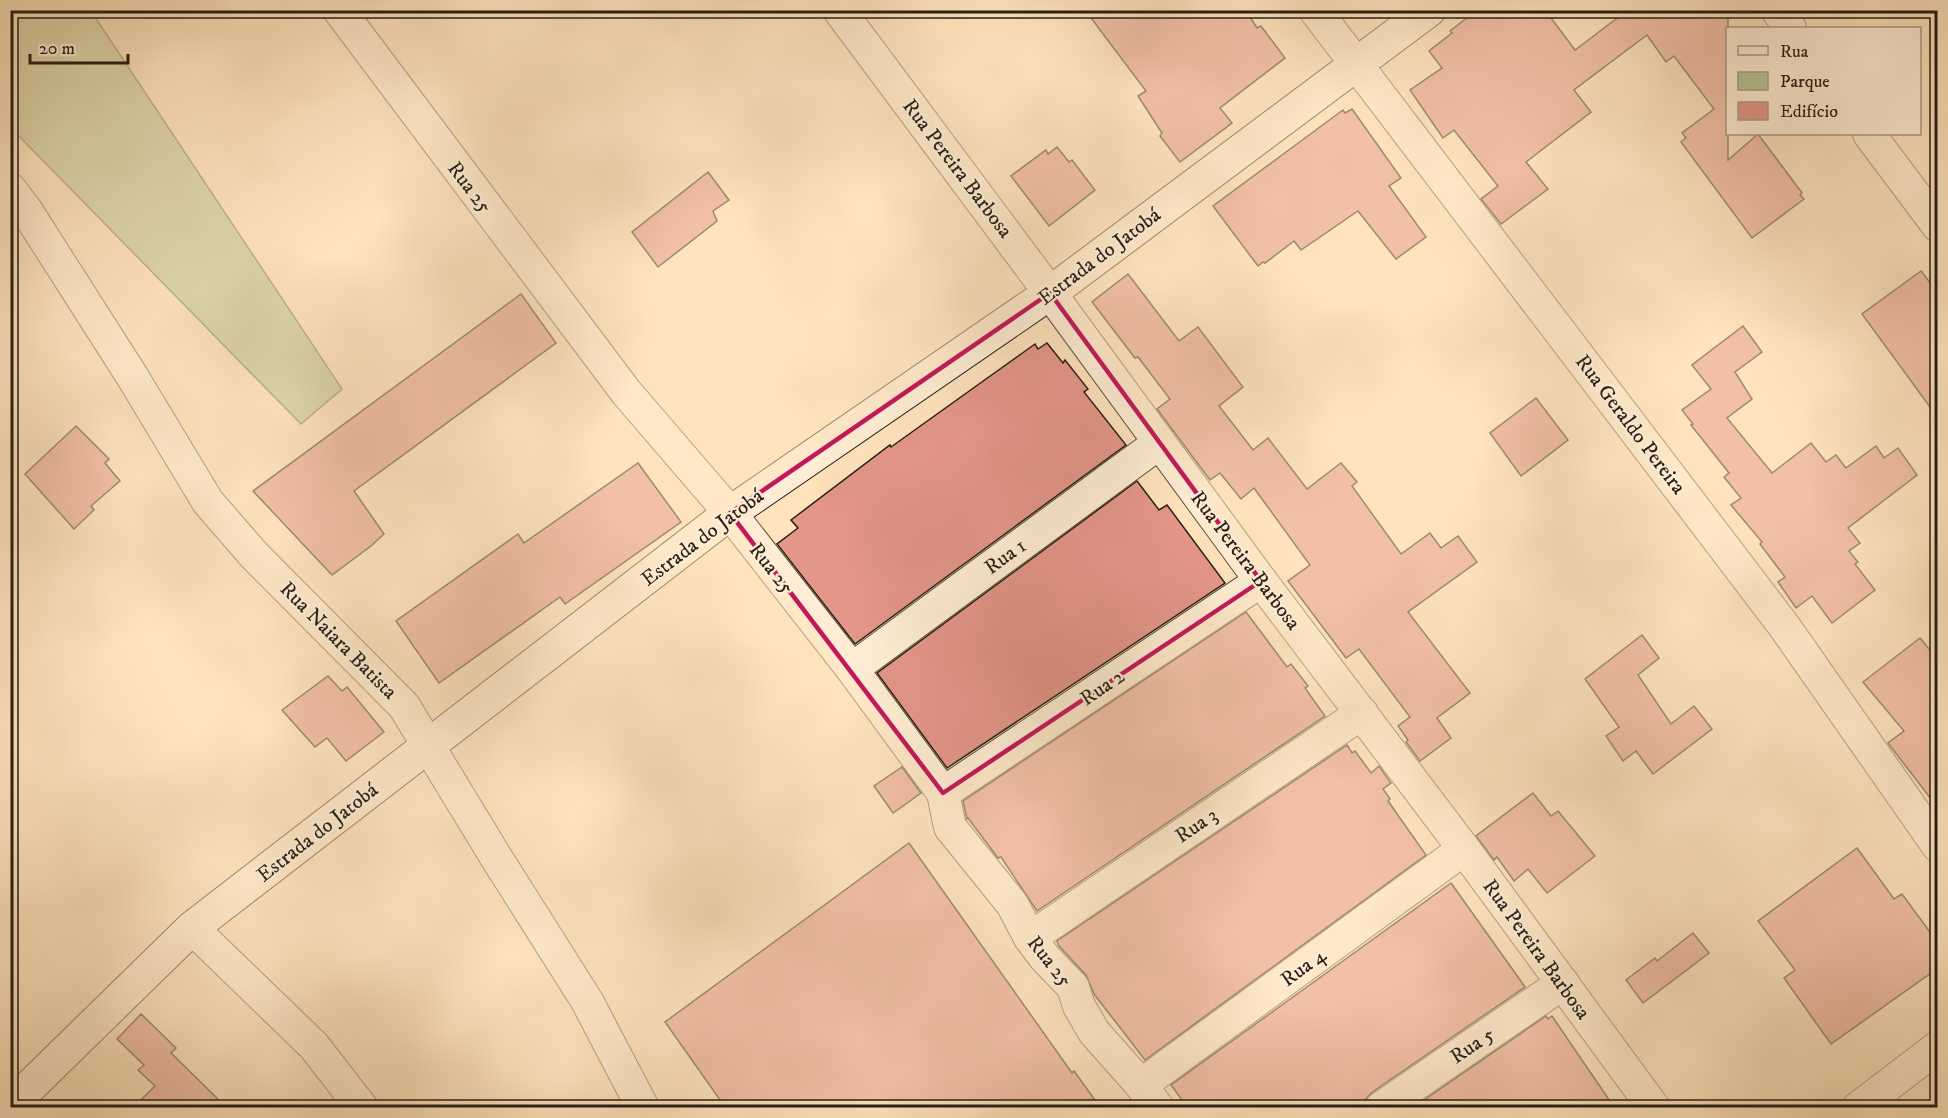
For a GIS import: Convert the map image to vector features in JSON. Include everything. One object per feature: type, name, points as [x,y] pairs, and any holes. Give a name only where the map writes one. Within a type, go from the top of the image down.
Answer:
[{"type":"street","name":"Rua 25","points":[[339,10],[626,393],[730,513],[852,669],[943,793],[950,827],[1012,904],[1030,938],[1045,958],[1073,987],[1079,1006],[1094,1032],[1150,1096]]},
{"type":"street","name":"Rua Pereira Barbosa","points":[[840,10],[1261,581],[1464,849],[1654,1107]]},
{"type":"street","name":"Rua Geraldo Pereira","points":[[1315,10],[1784,626],[1938,846]]},
{"type":"street","name":"Estrada do Jatobá","points":[[10,1106],[192,928],[730,513],[1050,293],[1429,10]]},
{"type":"street","points":[[1777,10],[1789,27]]},
{"type":"street","points":[[1870,135],[1938,226]]},
{"type":"street","name":"Rua Naiara Batista","points":[[10,189],[26,210],[126,366],[208,502],[254,555],[404,706],[588,1001],[643,1107]]},
{"type":"street","name":"Rua 1","points":[[852,669],[1159,443]]},
{"type":"street","name":"Rua 2","points":[[943,793],[1261,581]]},
{"type":"street","name":"Rua 3","points":[[1030,938],[1362,713]]},
{"type":"street","name":"Rua 4","points":[[1150,1096],[1464,849]]},
{"type":"street","points":[[192,928],[314,1046],[363,1107]]},
{"type":"street","name":"Rua 5","points":[[1381,1107],[1563,983]]},
{"type":"street","points":[[1858,1107],[1938,1047]]},
{"type":"highlighted area","points":[[1050,293],[1261,581],[943,793],[730,513]]},
{"type":"green space","points":[[10,11],[91,11],[342,389],[301,424],[11,128]]},
{"type":"building","points":[[1085,10],[1246,10],[1257,28],[1261,26],[1285,58],[1220,108],[1232,123],[1180,162],[1160,136],[1162,133],[1138,96],[1146,91]]},
{"type":"building","points":[[1477,10],[1545,10],[1575,50],[1628,10],[1728,10],[1726,135],[1728,135],[1728,160],[1759,135],[1802,193],[1800,195],[1804,199],[1752,238],[1681,142],[1686,138],[1682,133],[1714,109],[1674,56],[1666,62],[1647,35],[1574,90],[1591,112],[1526,162],[1548,189],[1501,224],[1481,199],[1498,186],[1454,130],[1443,138],[1410,90],[1442,68],[1429,51],[1452,33],[1450,31]]},
{"type":"building","points":[[1352,109],[1401,178],[1389,186],[1426,237],[1396,259],[1358,211],[1301,250],[1294,241],[1258,266],[1213,206],[1343,110],[1345,113]]},
{"type":"building","points":[[1057,147],[1069,162],[1072,160],[1095,190],[1049,226],[1011,176],[1046,150],[1048,154]]},
{"type":"building","points":[[708,172],[729,200],[713,211],[717,221],[658,267],[632,232]]},
{"type":"building","points":[[1921,271],[1938,293],[1938,418],[1862,314]]},
{"type":"building","points":[[1128,274],[1179,341],[1198,327],[1243,387],[1219,406],[1253,450],[1268,438],[1307,489],[1341,463],[1357,482],[1352,486],[1401,554],[1430,533],[1441,548],[1458,536],[1477,562],[1408,612],[1470,693],[1437,718],[1451,738],[1420,761],[1398,726],[1410,717],[1359,649],[1346,658],[1288,581],[1310,565],[1254,488],[1241,499],[1220,473],[1210,480],[1157,409],[1170,399],[1092,302]]},
{"type":"building","points":[[521,294],[556,343],[354,491],[384,534],[332,575],[253,491]]},
{"type":"building","points":[[1743,326],[1762,352],[1735,372],[1752,399],[1727,418],[1772,473],[1811,443],[1826,462],[1836,455],[1846,468],[1876,446],[1884,458],[1898,448],[1917,475],[1848,528],[1860,543],[1849,551],[1858,562],[1855,564],[1875,590],[1832,623],[1812,596],[1796,608],[1778,582],[1785,577],[1760,544],[1762,542],[1731,505],[1741,498],[1724,477],[1729,473],[1682,410],[1711,389],[1692,365]]},
{"type":"building","points":[[1047,343],[1063,363],[1065,360],[1088,389],[1084,392],[1126,445],[855,644],[777,544],[798,528],[791,520],[890,445],[891,447],[1035,344],[1038,349]]},
{"type":"building","points":[[1536,398],[1568,440],[1521,476],[1490,433]]},
{"type":"building","points":[[76,426],[109,459],[105,463],[120,481],[91,506],[94,510],[74,529],[25,474]]},
{"type":"building","points":[[638,463],[681,522],[565,604],[560,597],[439,683],[396,621],[518,534],[524,543]]},
{"type":"building","points":[[1137,481],[1159,510],[1167,505],[1225,583],[947,768],[877,673]]},
{"type":"building","points":[[1246,612],[1287,667],[1291,664],[1308,686],[1305,688],[1325,716],[1037,911],[1001,857],[998,858],[967,819],[963,801]]},
{"type":"building","points":[[1642,635],[1659,658],[1638,675],[1671,724],[1694,706],[1712,729],[1653,774],[1636,751],[1623,761],[1606,736],[1619,727],[1585,679]]},
{"type":"building","points":[[1920,638],[1938,660],[1938,808],[1888,743],[1904,731],[1863,682]]},
{"type":"building","points":[[328,676],[342,691],[347,687],[384,732],[346,761],[327,738],[315,747],[282,710]]},
{"type":"building","points":[[1347,745],[1352,753],[1355,751],[1371,773],[1379,766],[1391,783],[1383,789],[1390,799],[1388,801],[1426,855],[1145,1060],[1094,994],[1086,975],[1057,941]]},
{"type":"building","points":[[902,767],[921,793],[893,813],[874,786]]},
{"type":"building","points":[[1533,793],[1551,816],[1558,811],[1595,856],[1547,893],[1528,869],[1514,881],[1497,857],[1494,860],[1476,836]]},
{"type":"building","points":[[909,843],[1072,1073],[1074,1071],[1100,1107],[725,1107],[665,1022]]},
{"type":"building","points":[[1857,848],[1894,899],[1902,894],[1938,943],[1938,968],[1831,1044],[1784,978],[1795,970],[1758,921]]},
{"type":"building","points":[[1451,883],[1525,987],[1371,1093],[1363,1107],[1187,1107],[1171,1085]]},
{"type":"building","points":[[1693,933],[1709,953],[1643,1003],[1626,980],[1655,958],[1657,961]]},
{"type":"building","points":[[141,1014],[176,1048],[171,1053],[226,1107],[134,1107],[155,1086],[138,1070],[144,1065],[117,1039]]},
{"type":"building","points":[[1546,1016],[1548,1019],[1552,1016],[1614,1107],[1414,1107]]}]
